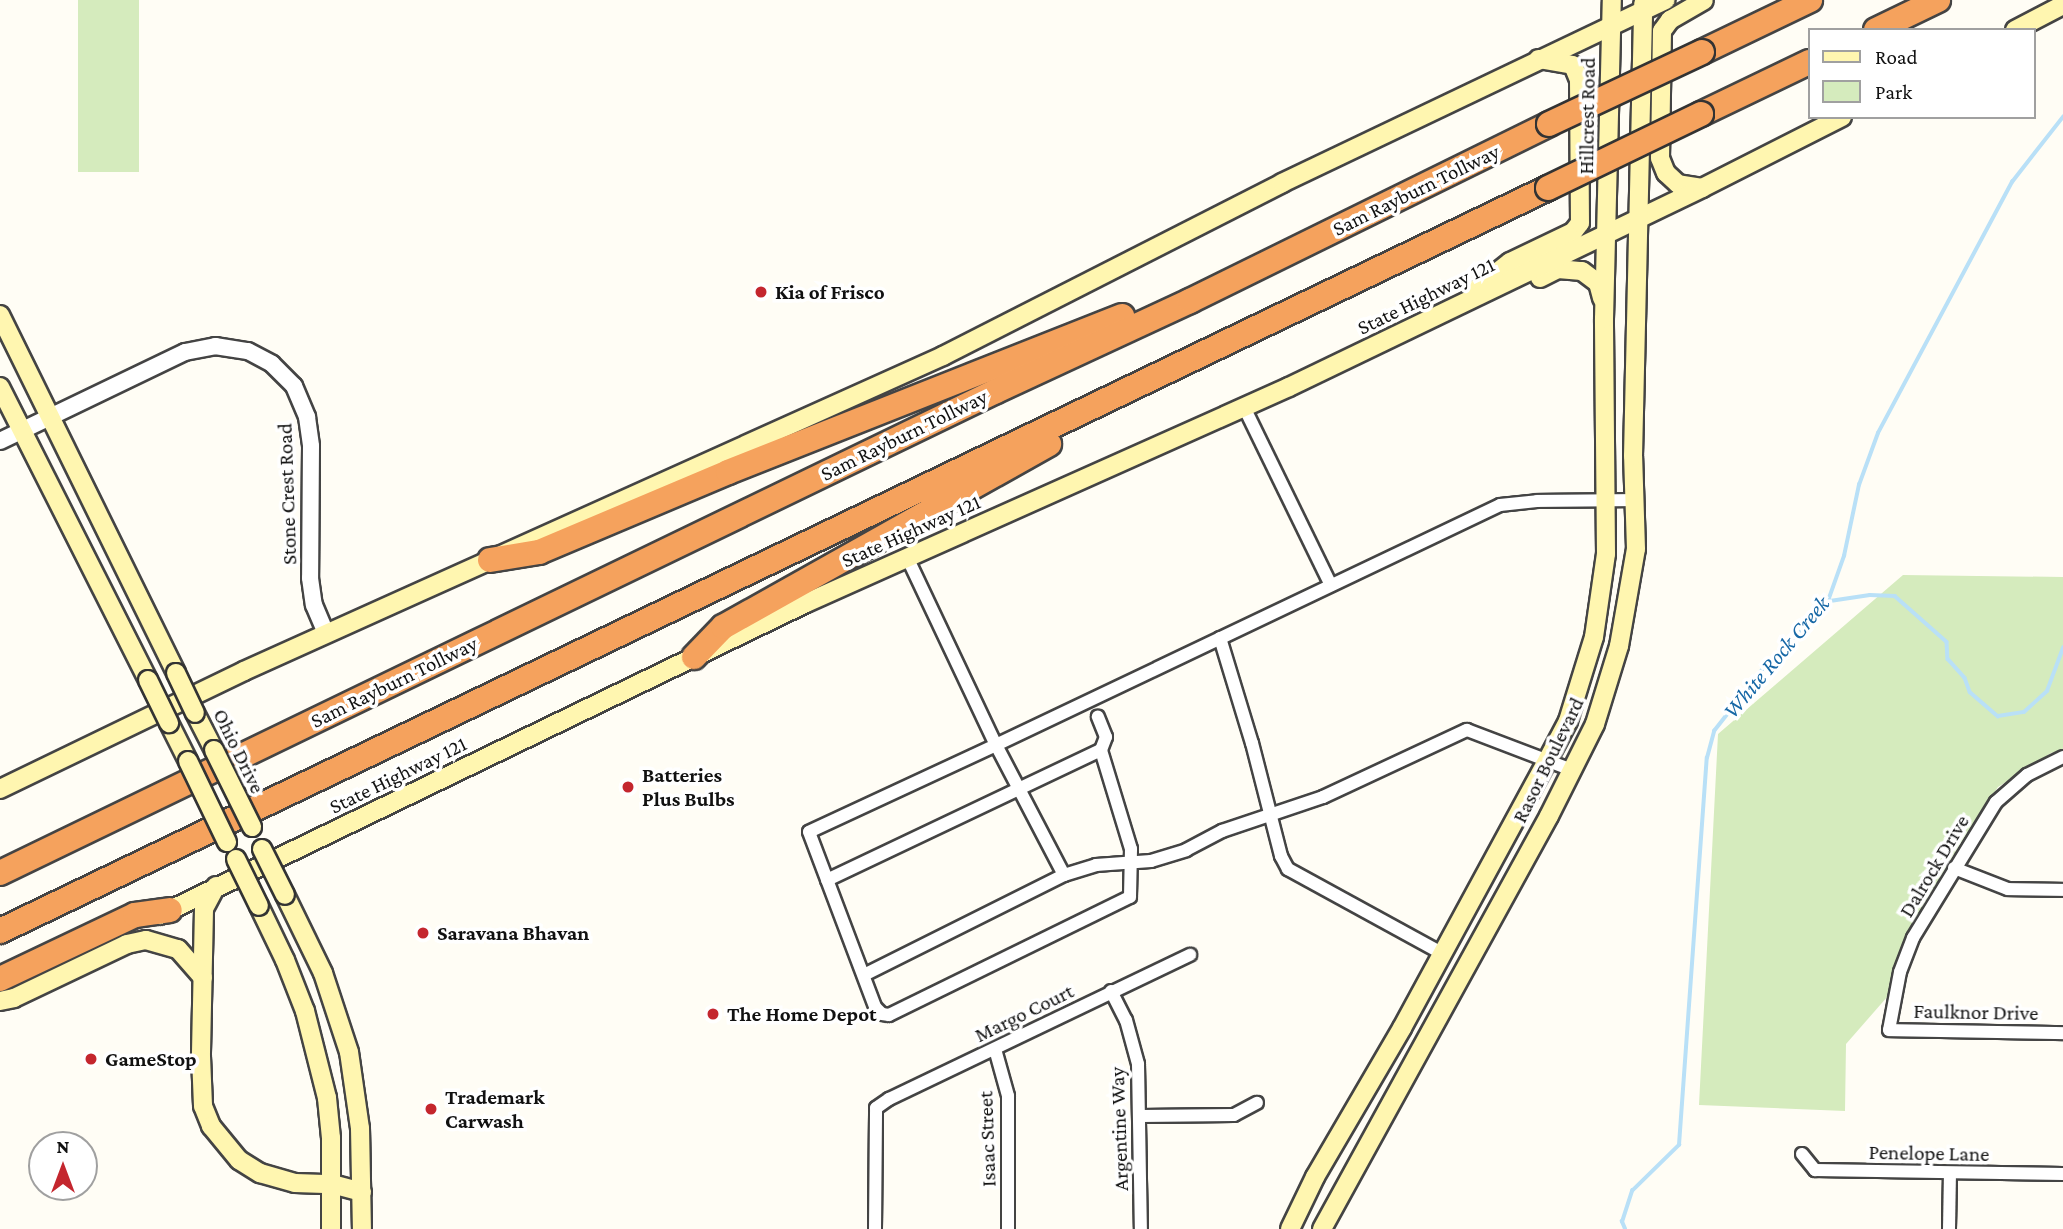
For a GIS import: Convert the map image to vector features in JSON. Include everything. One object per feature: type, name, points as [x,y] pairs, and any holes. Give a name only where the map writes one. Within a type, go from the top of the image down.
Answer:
[{"type":"highway","name":"Sam Rayburn Tollway","points":[[0,873],[1810,0]]},
{"type":"highway","points":[[1880,28],[1938,0]]},
{"type":"highway","points":[[0,931],[1808,62]]},
{"type":"highway","points":[[490,560],[539,552],[727,472],[1145,306],[1190,301]]},
{"type":"highway","points":[[694,657],[723,627],[1097,419],[1173,367]]},
{"type":"highway","points":[[0,979],[135,915],[170,910]]},
{"type":"main road","name":"Hillcrest Road","points":[[1607,233],[1612,0]]},
{"type":"main road","points":[[0,789],[326,633],[943,356],[1282,183],[1612,24],[1643,6],[1666,0]]},
{"type":"main road","points":[[1702,188],[1678,184],[1666,173],[1660,158],[1662,31],[1670,19],[1704,0]]},
{"type":"main road","points":[[2018,28],[2063,5]]},
{"type":"main road","points":[[1636,219],[1643,6]]},
{"type":"main road","points":[[1451,309],[1510,262],[1573,232],[1580,223],[1579,80],[1573,65],[1539,59]]},
{"type":"main road","name":"State Highway 121","points":[[0,991],[694,657],[907,557],[1244,407],[1451,309],[1838,119]]},
{"type":"main road","name":"Rasor Boulevard","points":[[1322,1229],[1595,724],[1619,646],[1636,549],[1636,219]]},
{"type":"main road","name":"Rasor Boulevard","points":[[1290,1229],[1315,1177],[1443,954],[1548,759],[1567,721],[1594,637],[1606,554],[1607,233]]},
{"type":"main road","points":[[1451,309],[1502,297],[1558,270],[1570,269],[1582,271],[1598,283],[1605,314]]},
{"type":"main road","name":"Ohio Drive","points":[[0,315],[323,973],[343,1028],[358,1104],[362,1229]]},
{"type":"main road","points":[[0,387],[285,960],[313,1039],[327,1098],[332,1184],[331,1229]]},
{"type":"main road","points":[[216,886],[204,909],[201,1085],[211,1126],[239,1160],[260,1173],[295,1183],[362,1185]]},
{"type":"main road","points":[[0,1001],[14,998],[127,944],[146,940],[178,949],[203,978]]},
{"type":"street","name":"Stone Crest Road","points":[[0,441],[185,352],[215,346],[248,351],[272,364],[294,386],[307,417],[311,446],[310,578],[314,605],[326,633]]},
{"type":"street","points":[[1244,407],[1331,585]]},
{"type":"street","points":[[1098,717],[1106,737],[1101,750],[1132,849],[1132,890],[1129,897],[889,1015],[882,1014],[875,1007],[809,832],[1500,505],[1537,501],[1635,500]]},
{"type":"street","points":[[907,557],[1017,788],[1064,875]]},
{"type":"street","points":[[1220,638],[1281,856],[1288,869],[1443,954]]},
{"type":"street","points":[[864,975],[1064,875],[1096,865],[1130,864],[1186,850],[1222,831],[1323,797],[1467,730],[1572,770]]},
{"type":"street","points":[[827,880],[1101,750]]},
{"type":"street","name":"Dalrock Drive","points":[[1889,1030],[1900,972],[1913,938],[1996,802],[2027,775],[2063,757]]},
{"type":"street","points":[[1954,868],[2008,889],[2063,890]]},
{"type":"street","name":"Margo Court","points":[[875,1229],[876,1108],[888,1099],[1190,955]]},
{"type":"street","name":"Argentine Way","points":[[1111,991],[1126,1020],[1138,1064],[1141,1229]]},
{"type":"street","name":"Faulknor Drive","points":[[1889,1030],[2063,1033]]},
{"type":"street","name":"Isaac Street","points":[[995,1049],[1008,1096],[1008,1229]]},
{"type":"street","points":[[1141,1116],[1234,1115],[1257,1103]]},
{"type":"street","name":"Penelope Lane","points":[[1801,1154],[1815,1170],[2063,1174]]},
{"type":"street","points":[[1949,1229],[1950,1173]]},
{"type":"green space","points":[[78,0],[139,0],[139,172],[78,172]]},
{"type":"green space","points":[[1903,575],[2063,577],[2063,750],[2051,753],[1998,787],[1971,827],[1902,949],[1888,996],[1846,1044],[1845,1111],[1699,1105],[1718,734]]},
{"type":"waterway","name":"White Rock Creek","points":[[1625,1229],[1622,1222],[1632,1191],[1679,1145],[1707,758],[1714,731],[1769,661],[1816,617],[1828,601],[1844,556],[1859,485],[1878,433],[2012,182],[2063,117]]},
{"type":"waterway","points":[[1830,601],[1870,595],[1895,596],[1947,642],[1948,659],[1965,678],[1970,692],[1998,716],[2024,712],[2047,691],[2063,648]]},
{"type":"place","name":"Kia of Frisco","points":[[761,292]]},
{"type":"place","name":"Batteries Plus Bulbs","points":[[628,787]]},
{"type":"place","name":"Saravana Bhavan","points":[[423,933]]},
{"type":"place","name":"The Home Depot","points":[[713,1014]]},
{"type":"place","name":"GameStop","points":[[91,1059]]},
{"type":"place","name":"Trademark Carwash","points":[[431,1109]]}]
